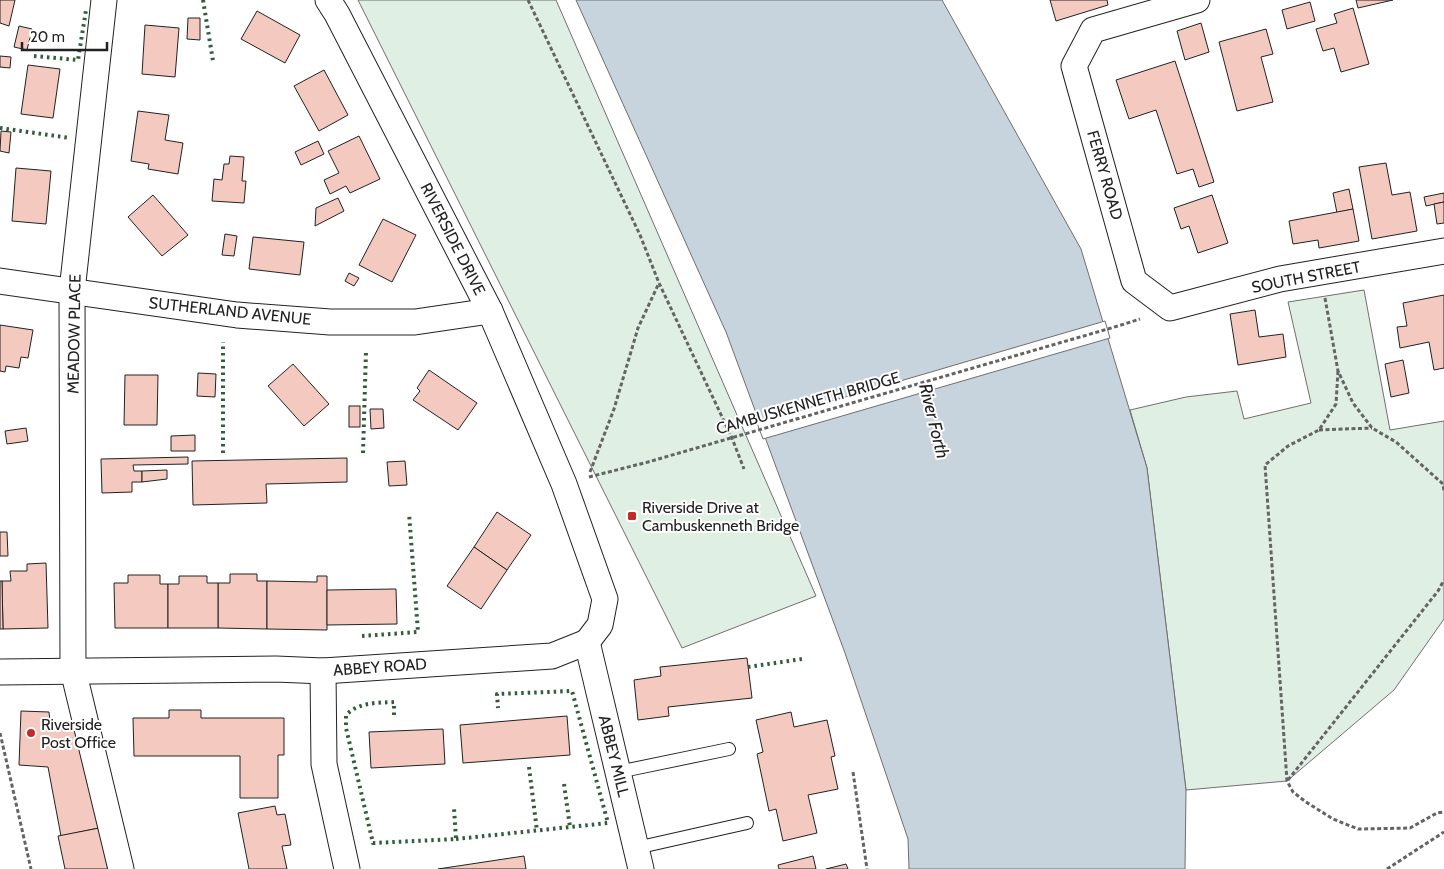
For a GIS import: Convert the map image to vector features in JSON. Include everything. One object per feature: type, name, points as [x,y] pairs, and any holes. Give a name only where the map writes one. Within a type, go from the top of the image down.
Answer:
[{"type":"street","name":"MEADOW PLACE","points":[[104,0],[72,290],[73,670],[121,869]]},
{"type":"street","name":"RIVERSIDE DRIVE","points":[[328,0],[337,14],[490,311],[564,484],[605,599],[600,625],[587,642]]},
{"type":"street","name":"FERRY ROAD","points":[[1170,308],[1134,281],[1074,66],[1093,30],[1197,0]]},
{"type":"street","name":"SOUTH STREET","points":[[1170,308],[1280,279],[1444,251]]},
{"type":"street","name":"SUTHERLAND AVENUE","points":[[0,282],[72,290],[237,315],[330,322],[415,322],[490,311]]},
{"type":"street","name":"ABBEY ROAD","points":[[0,672],[276,669],[323,671],[552,656],[587,642]]},
{"type":"street","name":"ABBEY MILL","points":[[587,642],[639,859]]},
{"type":"street","points":[[323,671],[324,764],[347,869]]},
{"type":"lane","points":[[618,772],[729,749]]},
{"type":"lane","points":[[639,859],[747,823]]},
{"type":"path","points":[[528,0],[640,235],[659,283],[732,438],[744,469]]},
{"type":"path","points":[[1319,430],[1336,404],[1338,371],[1321,272]]},
{"type":"path","name":"CAMBUSKENNETH BRIDGE","points":[[659,283],[638,328],[614,409],[587,478],[1118,326]]},
{"type":"path","points":[[1338,371],[1353,403],[1372,428],[1396,442],[1443,484],[1444,491]]},
{"type":"path","points":[[1372,428],[1319,430],[1288,446],[1265,465],[1287,781],[1293,792],[1306,802],[1333,819],[1358,829],[1410,828],[1437,813],[1444,812]]},
{"type":"path","points":[[1287,781],[1438,591],[1444,580]]},
{"type":"path","points":[[0,733],[32,869]]},
{"type":"path","points":[[853,772],[867,869]]},
{"type":"path","points":[[1387,869],[1444,832]]},
{"type":"green space","points":[[358,0],[556,0],[816,596],[682,648]]},
{"type":"green space","points":[[1364,290],[1390,430],[1444,421],[1444,619],[1394,690],[1287,781],[1186,790],[1147,468],[1130,410],[1186,397],[1237,391],[1244,419],[1311,403],[1288,302]]},
{"type":"water","name":"River Forth","points":[[576,0],[942,0],[1081,249],[1147,468],[1186,790],[1185,869],[909,869],[908,839],[845,653],[726,332]]},
{"type":"pier","points":[[1105,321],[1110,338],[763,439],[757,423]]},
{"type":"building","points":[[0,0],[15,0],[9,26],[0,23]]},
{"type":"building","points":[[1050,0],[1107,0],[1108,5],[1056,21]]},
{"type":"building","points":[[1356,0],[1393,0],[1358,8]]},
{"type":"building","points":[[1310,2],[1315,21],[1287,29],[1282,10]]},
{"type":"building","points":[[1353,8],[1369,64],[1341,72],[1334,48],[1323,51],[1316,29],[1337,23],[1334,14]]},
{"type":"building","points":[[257,11],[300,35],[285,63],[241,39]]},
{"type":"building","points":[[188,18],[200,18],[200,40],[187,39]]},
{"type":"building","points":[[1201,23],[1209,52],[1185,60],[1177,31]]},
{"type":"building","points":[[145,25],[179,28],[175,77],[142,74]]},
{"type":"building","points":[[19,26],[32,29],[27,50],[14,47]]},
{"type":"building","points":[[1266,29],[1273,54],[1261,57],[1273,102],[1237,111],[1219,42]]},
{"type":"building","points":[[0,56],[11,57],[10,68],[0,67]]},
{"type":"building","points":[[1175,61],[1214,182],[1199,187],[1193,169],[1177,174],[1156,110],[1129,119],[1116,80]]},
{"type":"building","points":[[28,65],[60,69],[53,118],[21,114]]},
{"type":"building","points":[[324,70],[348,115],[319,131],[294,86]]},
{"type":"building","points":[[138,111],[169,115],[165,140],[183,143],[178,174],[148,169],[149,164],[131,161]]},
{"type":"building","points":[[1,131],[11,132],[9,153],[0,151]]},
{"type":"building","points":[[359,136],[380,179],[350,193],[346,186],[330,194],[324,180],[339,173],[328,151]]},
{"type":"building","points":[[318,141],[324,154],[301,165],[295,152]]},
{"type":"building","points":[[230,156],[244,157],[242,181],[246,181],[244,203],[212,201],[214,179],[222,180],[224,164],[229,164]]},
{"type":"building","points":[[1386,163],[1392,195],[1410,192],[1417,231],[1372,239],[1359,167]]},
{"type":"building","points":[[16,168],[51,171],[46,224],[12,221]]},
{"type":"building","points":[[1349,189],[1353,209],[1337,213],[1333,193]]},
{"type":"building","points":[[1444,193],[1444,202],[1426,206],[1424,197]]},
{"type":"building","points":[[153,195],[188,235],[162,256],[128,217]]},
{"type":"building","points":[[1212,195],[1228,243],[1198,253],[1189,226],[1181,229],[1174,208]]},
{"type":"building","points":[[338,198],[344,211],[315,226],[316,208]]},
{"type":"building","points":[[1444,202],[1444,223],[1437,224],[1434,204]]},
{"type":"building","points":[[1353,209],[1359,241],[1319,248],[1318,240],[1293,244],[1289,221]]},
{"type":"building","points":[[383,219],[416,235],[392,282],[359,265]]},
{"type":"building","points":[[225,234],[237,236],[234,256],[222,255]]},
{"type":"building","points":[[253,237],[304,242],[300,275],[249,269]]},
{"type":"building","points":[[349,273],[359,278],[354,286],[345,281]]},
{"type":"building","points":[[1444,295],[1444,368],[1434,370],[1429,342],[1400,348],[1397,327],[1407,326],[1403,303]]},
{"type":"building","points":[[1255,310],[1259,337],[1283,334],[1286,357],[1238,365],[1230,314]]},
{"type":"building","points":[[0,325],[33,330],[28,358],[21,357],[19,368],[6,366],[5,372],[0,371]]},
{"type":"building","points":[[1403,360],[1409,393],[1391,397],[1385,364]]},
{"type":"building","points":[[293,364],[329,404],[304,426],[268,386]]},
{"type":"building","points":[[429,370],[477,403],[458,430],[413,400],[420,391],[417,388]]},
{"type":"building","points":[[198,373],[216,374],[215,397],[197,396]]},
{"type":"building","points":[[125,375],[158,375],[157,425],[124,425]]},
{"type":"building","points":[[349,406],[360,406],[360,427],[349,427]]},
{"type":"building","points":[[370,409],[383,409],[384,428],[371,429]]},
{"type":"building","points":[[26,428],[28,441],[7,444],[5,431]]},
{"type":"building","points":[[195,435],[195,451],[171,451],[171,436]]},
{"type":"building","points":[[188,457],[188,464],[133,465],[134,471],[142,471],[142,482],[132,482],[132,492],[102,493],[101,459]]},
{"type":"building","points":[[347,458],[347,482],[266,484],[267,503],[193,505],[192,461]]},
{"type":"building","points":[[405,461],[407,485],[389,486],[387,462]]},
{"type":"building","points":[[167,470],[167,479],[142,482],[142,471]]},
{"type":"building","points":[[497,512],[531,535],[507,570],[474,547]]},
{"type":"building","points":[[0,532],[7,532],[8,556],[0,556]]},
{"type":"building","points":[[474,547],[507,570],[481,609],[447,586]]},
{"type":"building","points":[[46,563],[48,628],[3,629],[2,581],[11,581],[10,571],[27,571],[27,564]]},
{"type":"building","points":[[230,574],[257,574],[257,581],[267,581],[267,629],[218,628],[218,583],[230,583]]},
{"type":"building","points":[[128,575],[160,575],[160,584],[168,584],[168,628],[115,628],[114,583],[128,583]]},
{"type":"building","points":[[179,576],[207,576],[207,583],[218,583],[218,628],[168,628],[168,584],[179,584]]},
{"type":"building","points":[[317,576],[327,576],[327,630],[267,629],[267,581],[317,582]]},
{"type":"building","points":[[0,581],[2,581],[3,629],[0,629]]},
{"type":"building","points":[[396,589],[397,624],[327,625],[327,590]]},
{"type":"building","points":[[747,658],[752,698],[668,707],[669,716],[638,720],[634,680],[661,676],[660,667]]},
{"type":"building","points":[[169,710],[201,710],[201,718],[284,718],[284,755],[278,755],[278,798],[240,798],[240,756],[134,756],[133,718],[169,718]]},
{"type":"building","points":[[21,711],[49,712],[51,730],[71,725],[78,727],[99,828],[61,836],[48,767],[19,765]]},
{"type":"building","points":[[791,712],[794,727],[827,720],[835,756],[831,757],[838,789],[808,795],[817,833],[783,841],[776,809],[769,811],[757,754],[763,752],[756,720]]},
{"type":"building","points":[[567,716],[570,755],[463,763],[460,725]]},
{"type":"building","points":[[443,729],[445,764],[371,768],[369,732]]},
{"type":"building","points":[[275,806],[277,815],[285,814],[291,845],[282,846],[287,869],[249,869],[238,813]]},
{"type":"building","points":[[99,828],[108,869],[65,869],[58,836]]},
{"type":"building","points":[[524,856],[526,869],[438,869]]},
{"type":"building","points":[[813,856],[816,869],[779,869],[778,865]]},
{"type":"building","points":[[846,864],[848,869],[826,869]]},
{"type":"hedge","points":[[203,0],[213,61]]},
{"type":"hedge","points":[[34,56],[78,60],[86,10]]},
{"type":"hedge","points":[[0,128],[70,138]]},
{"type":"hedge","points":[[223,342],[223,453]]},
{"type":"hedge","points":[[363,453],[366,351]]},
{"type":"hedge","points":[[362,636],[418,632],[409,513]]},
{"type":"hedge","points":[[748,667],[802,659]]},
{"type":"hedge","points":[[456,839],[608,823],[572,691],[497,694],[498,708]]},
{"type":"hedge","points":[[394,715],[394,702],[362,705],[346,715],[346,728],[373,843],[456,839],[454,808]]},
{"type":"hedge","points":[[529,767],[537,831]]},
{"type":"hedge","points":[[564,784],[570,827]]},
{"type":"place","name":"Riverside Drive at Cambuskenneth Bridge","points":[[632,516]]},
{"type":"place","name":"Riverside Post Office","points":[[31,733]]}]
